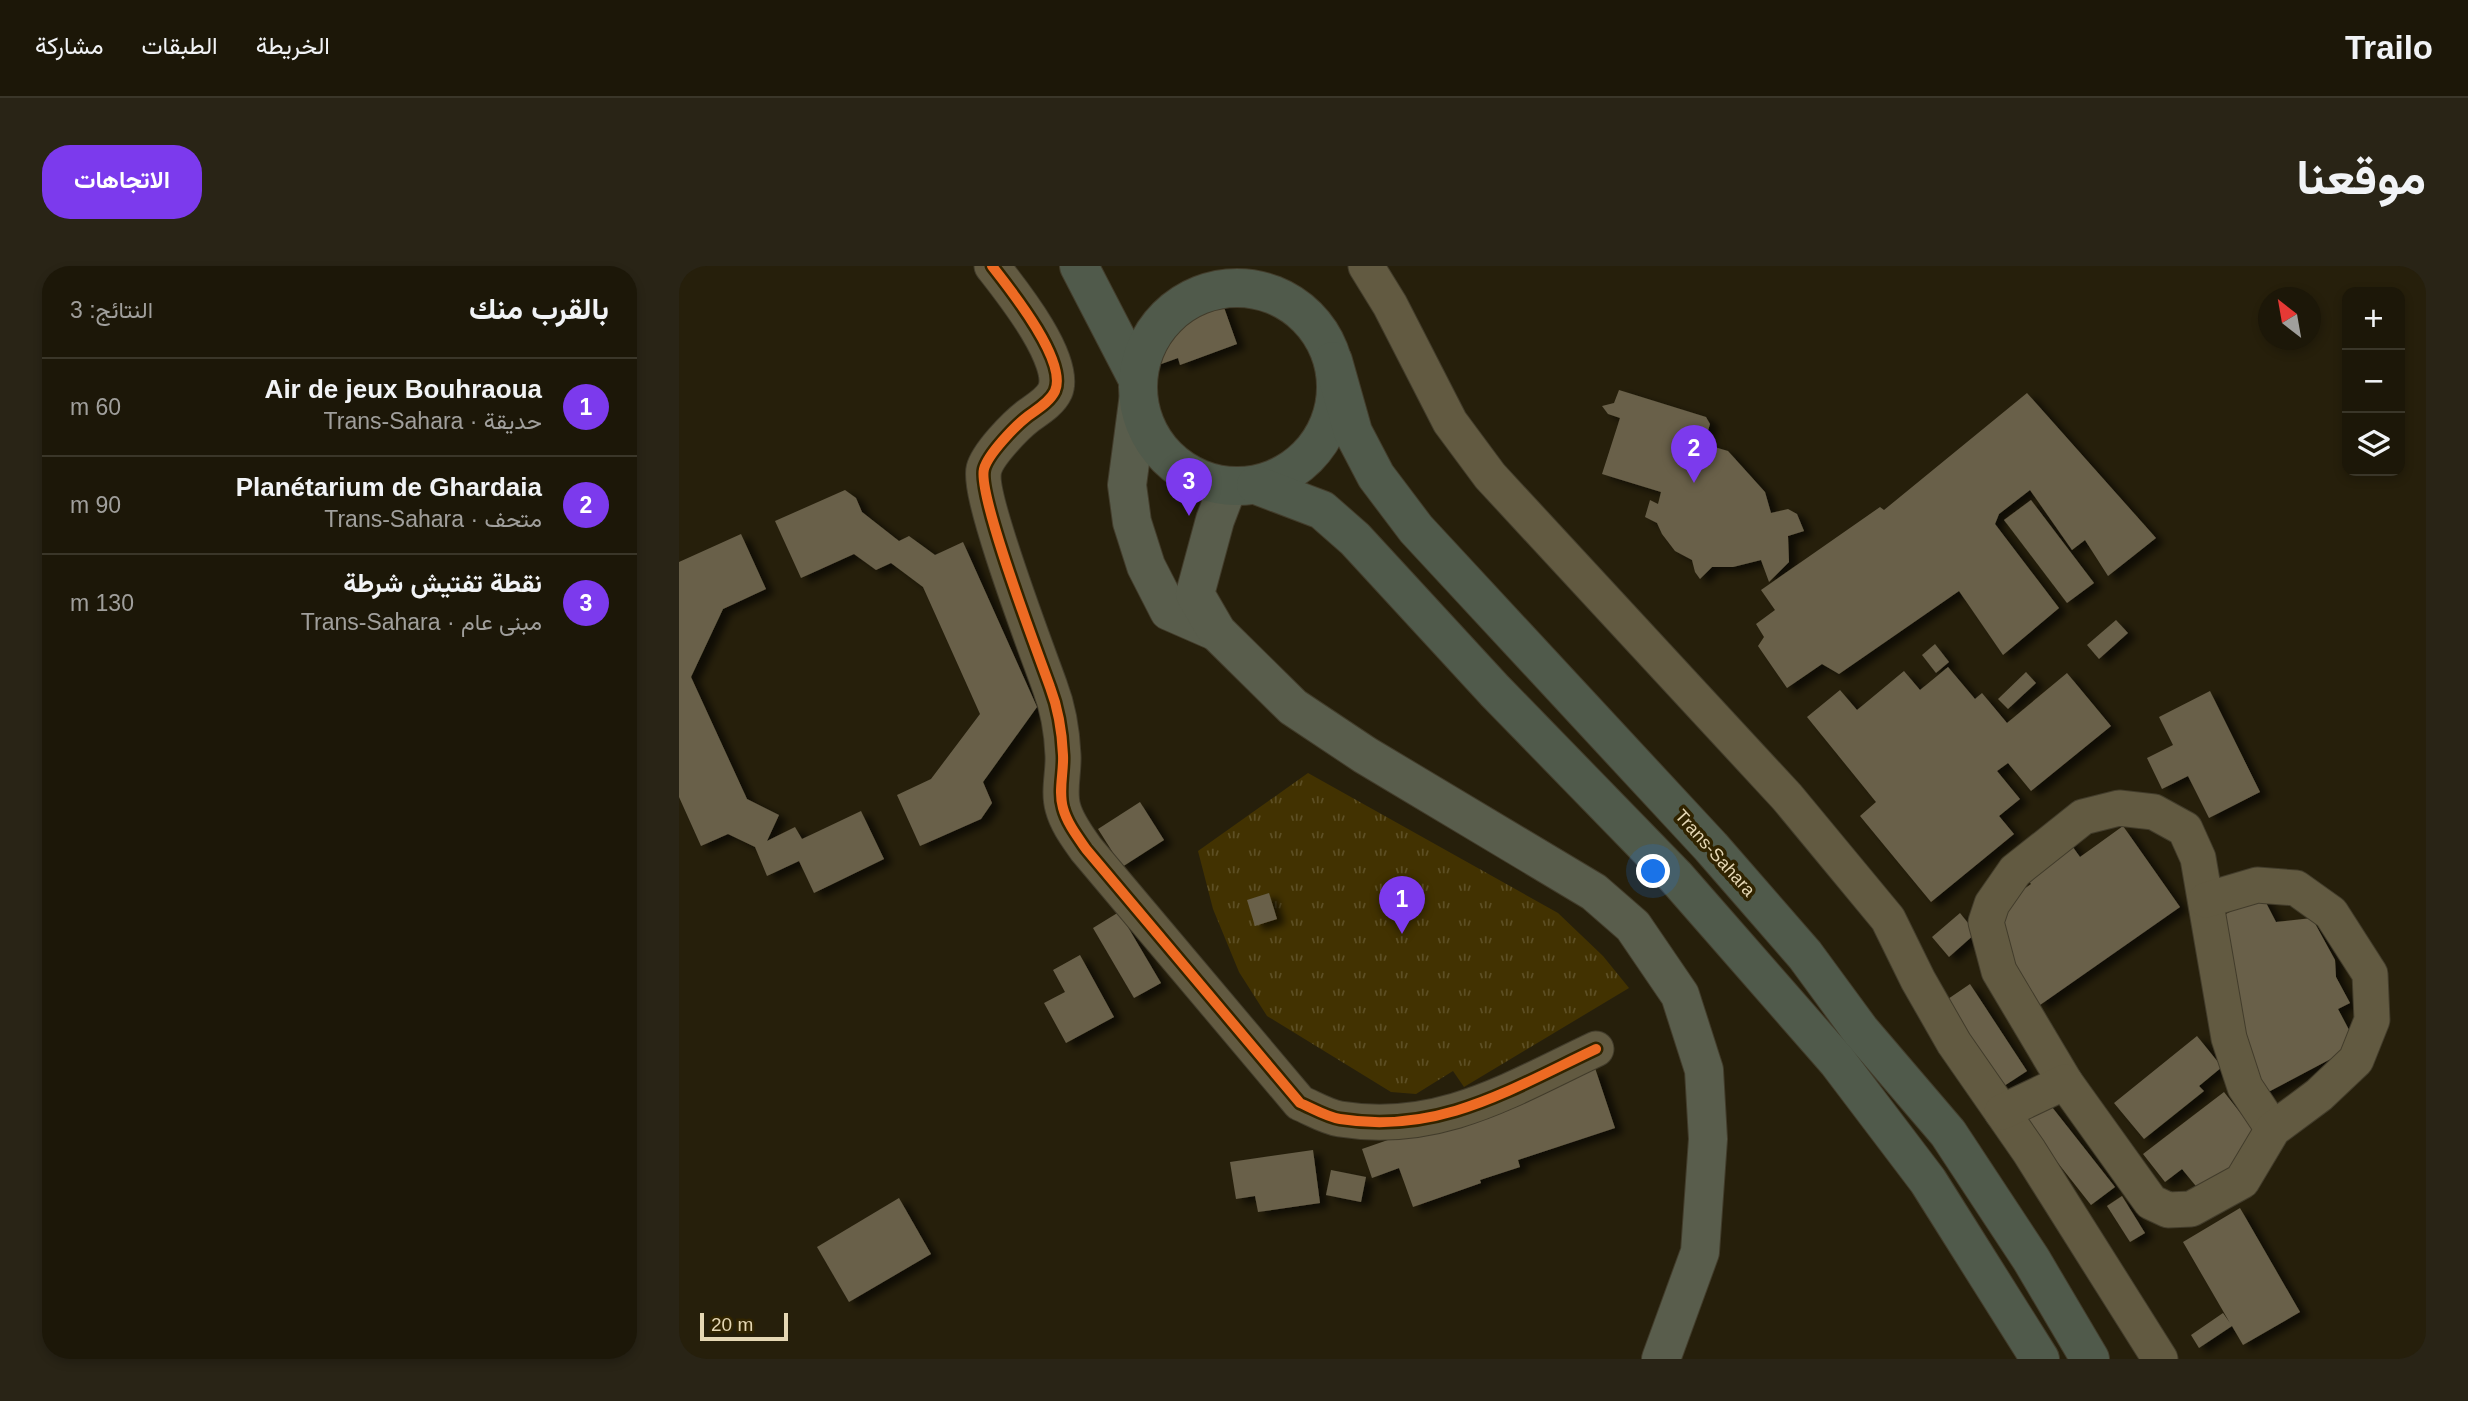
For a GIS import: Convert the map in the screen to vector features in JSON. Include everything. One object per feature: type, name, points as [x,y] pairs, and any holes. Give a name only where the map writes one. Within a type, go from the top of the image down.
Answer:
[{"type":"highway","points":[[1079,266],[1138,390],[1144,424],[1157,448],[1177,467],[1201,480],[1242,485],[1322,510],[1355,539],[1495,691],[1676,877],[1837,1061],[1928,1181],[2040,1359]]},
{"type":"highway","points":[[1209,266],[1297,307],[1319,331],[1333,361],[1336,394],[1329,425],[1311,453],[1286,473],[1242,485]]},
{"type":"highway","points":[[1138,390],[1144,349],[1160,324],[1181,304],[1208,292],[1238,287],[1267,292]]},
{"type":"highway","name":"Trans-Sahara","points":[[1333,361],[1353,432],[1376,477],[1416,528],[1711,848],[1805,955],[1860,1030],[1948,1133],[2031,1259],[2090,1359]]},
{"type":"main road","points":[[1138,390],[1127,485],[1132,522],[1146,566],[1169,611],[1217,632]]},
{"type":"main road","points":[[1242,485],[1212,532],[1195,594],[1217,632],[1293,707],[1365,755],[1594,892],[1633,926],[1680,995],[1704,1070],[1708,1139],[1700,1252],[1661,1359]]},
{"type":"street","points":[[992,266],[1032,318],[1049,352],[1056,374],[1055,391],[1045,403],[1017,425],[984,470],[985,493],[1008,568],[1056,703],[1063,755],[1062,805],[1069,823],[1086,849],[1300,1103],[1338,1119],[1380,1122],[1426,1120],[1471,1108],[1596,1049]]},
{"type":"street","points":[[1366,266],[1390,305],[1450,422],[1482,466],[1629,629],[1787,797],[1888,919],[1918,980],[1954,1043],[2029,1151],[2160,1359]]},
{"type":"street","points":[[2206,900],[2257,885],[2296,888],[2331,913],[2370,974],[2372,1020],[2356,1060],[2319,1095],[2273,1129],[2242,1181],[2191,1209],[2168,1210],[2151,1202],[2065,1082],[1999,971],[1986,922],[1992,904],[2015,870],[2083,817],[2119,808],[2154,813],[2185,829],[2198,858],[2229,1038],[2245,1087],[2273,1129]]},
{"type":"street","points":[[2002,1112],[2065,1082]]},
{"type":"green space","points":[[1308,773],[1558,913],[1603,956],[1629,988],[1464,1087],[1453,1071],[1416,1094],[1391,1092],[1267,1016],[1239,972],[1213,909],[1198,851]]},
{"type":"building","points":[[1221,299],[1237,344],[1180,365],[1178,358],[1150,368],[1137,331]]},
{"type":"building","points":[[1619,390],[1706,417],[1710,424],[1704,444],[1728,451],[1765,492],[1771,513],[1788,509],[1797,514],[1804,531],[1788,536],[1789,562],[1769,582],[1761,560],[1733,567],[1712,567],[1700,579],[1692,560],[1675,551],[1657,523],[1645,517],[1650,500],[1658,504],[1661,492],[1602,474],[1620,418],[1608,414],[1602,406],[1614,403]]},
{"type":"building","points":[[2027,393],[2156,538],[2108,576],[2085,540],[2072,550],[2030,490],[1999,514],[1995,524],[2059,608],[2003,655],[1959,591],[1839,674],[1822,664],[1787,688],[1758,646],[1764,637],[1756,624],[1775,610],[1761,590],[1880,507],[1884,510]]},
{"type":"building","points":[[845,490],[856,498],[862,512],[899,541],[909,536],[935,555],[963,542],[1037,707],[983,782],[992,803],[981,819],[920,846],[897,795],[931,779],[980,714],[923,587],[891,563],[876,570],[854,554],[801,578],[775,521]]},
{"type":"building","points":[[2031,500],[2094,583],[2067,603],[2004,520]]},
{"type":"building","points":[[741,534],[766,589],[723,609],[691,677],[747,799],[779,815],[767,841],[795,827],[802,839],[861,811],[884,859],[814,893],[799,861],[767,876],[755,847],[728,834],[701,846],[679,797],[679,562]]},
{"type":"building","points":[[2116,620],[2128,633],[2099,659],[2087,645]]},
{"type":"building","points":[[1935,644],[1949,662],[1936,673],[1922,655]]},
{"type":"building","points":[[1948,667],[1975,699],[1982,693],[2007,723],[2067,673],[2111,726],[2031,791],[2008,763],[1997,771],[2020,799],[1999,816],[2014,834],[1931,902],[1860,816],[1876,802],[1807,717],[1840,690],[1857,710],[1904,671],[1920,690]]},
{"type":"building","points":[[2026,672],[2036,683],[2008,709],[1998,699]]},
{"type":"building","points":[[2210,691],[2260,792],[2209,818],[2188,776],[2162,789],[2147,758],[2173,745],[2159,717]]},
{"type":"building","points":[[1140,802],[1164,840],[1122,867],[1098,829]]},
{"type":"building","points":[[2123,826],[2180,907],[2040,1005],[1980,920],[2031,884],[2019,868],[2065,836],[2080,857]]},
{"type":"building","points":[[1269,893],[1277,919],[1255,926],[1247,900]]},
{"type":"building","points":[[2262,895],[2276,922],[2312,918],[2335,960],[2336,977],[2350,1003],[2338,1009],[2357,1045],[2255,1099],[2205,925]]},
{"type":"building","points":[[1119,912],[1161,983],[1134,998],[1093,928]]},
{"type":"building","points":[[1960,913],[1976,933],[1949,957],[1932,937]]},
{"type":"building","points":[[1080,955],[1114,1017],[1066,1043],[1044,1003],[1065,992],[1053,970]]},
{"type":"building","points":[[1970,984],[2027,1071],[2001,1088],[1945,1001]]},
{"type":"building","points":[[2197,1036],[2222,1067],[2199,1086],[2204,1091],[2144,1139],[2114,1103]]},
{"type":"building","points":[[1595,1068],[1615,1128],[1518,1160],[1520,1167],[1413,1207],[1399,1168],[1372,1178],[1362,1149]]},
{"type":"building","points":[[2224,1092],[2267,1147],[2204,1196],[2182,1169],[2165,1182],[2143,1154]]},
{"type":"building","points":[[2048,1102],[2115,1187],[2091,1205],[2024,1120]]},
{"type":"building","points":[[1313,1150],[1320,1203],[1258,1212],[1255,1196],[1236,1199],[1230,1162]]},
{"type":"building","points":[[1331,1170],[1366,1177],[1361,1202],[1326,1195]]},
{"type":"building","points":[[2122,1196],[2145,1233],[2130,1242],[2107,1206]]},
{"type":"building","points":[[899,1198],[931,1254],[849,1302],[817,1247]]},
{"type":"building","points":[[2240,1208],[2300,1312],[2243,1345],[2232,1326],[2199,1348],[2191,1335],[2223,1313],[2230,1323],[2183,1242]]},
{"type":"cycle path","points":[[992,266],[1046,344],[1057,378],[1055,391],[1050,399],[1016,426],[991,456],[984,469],[984,484],[999,540],[1053,695],[1061,729],[1063,808],[1086,849],[1300,1103],[1325,1114],[1340,1119],[1376,1122],[1410,1120],[1442,1114],[1504,1093],[1596,1049]]},
{"type":"place","name":"Planétarium de Ghardaia","points":[[1694,483]]},
{"type":"place","name":"نقطة تفتيش شرطة","points":[[1189,516]]},
{"type":"place","name":"Air de jeux Bouhraoua","points":[[1402,934]]}]
